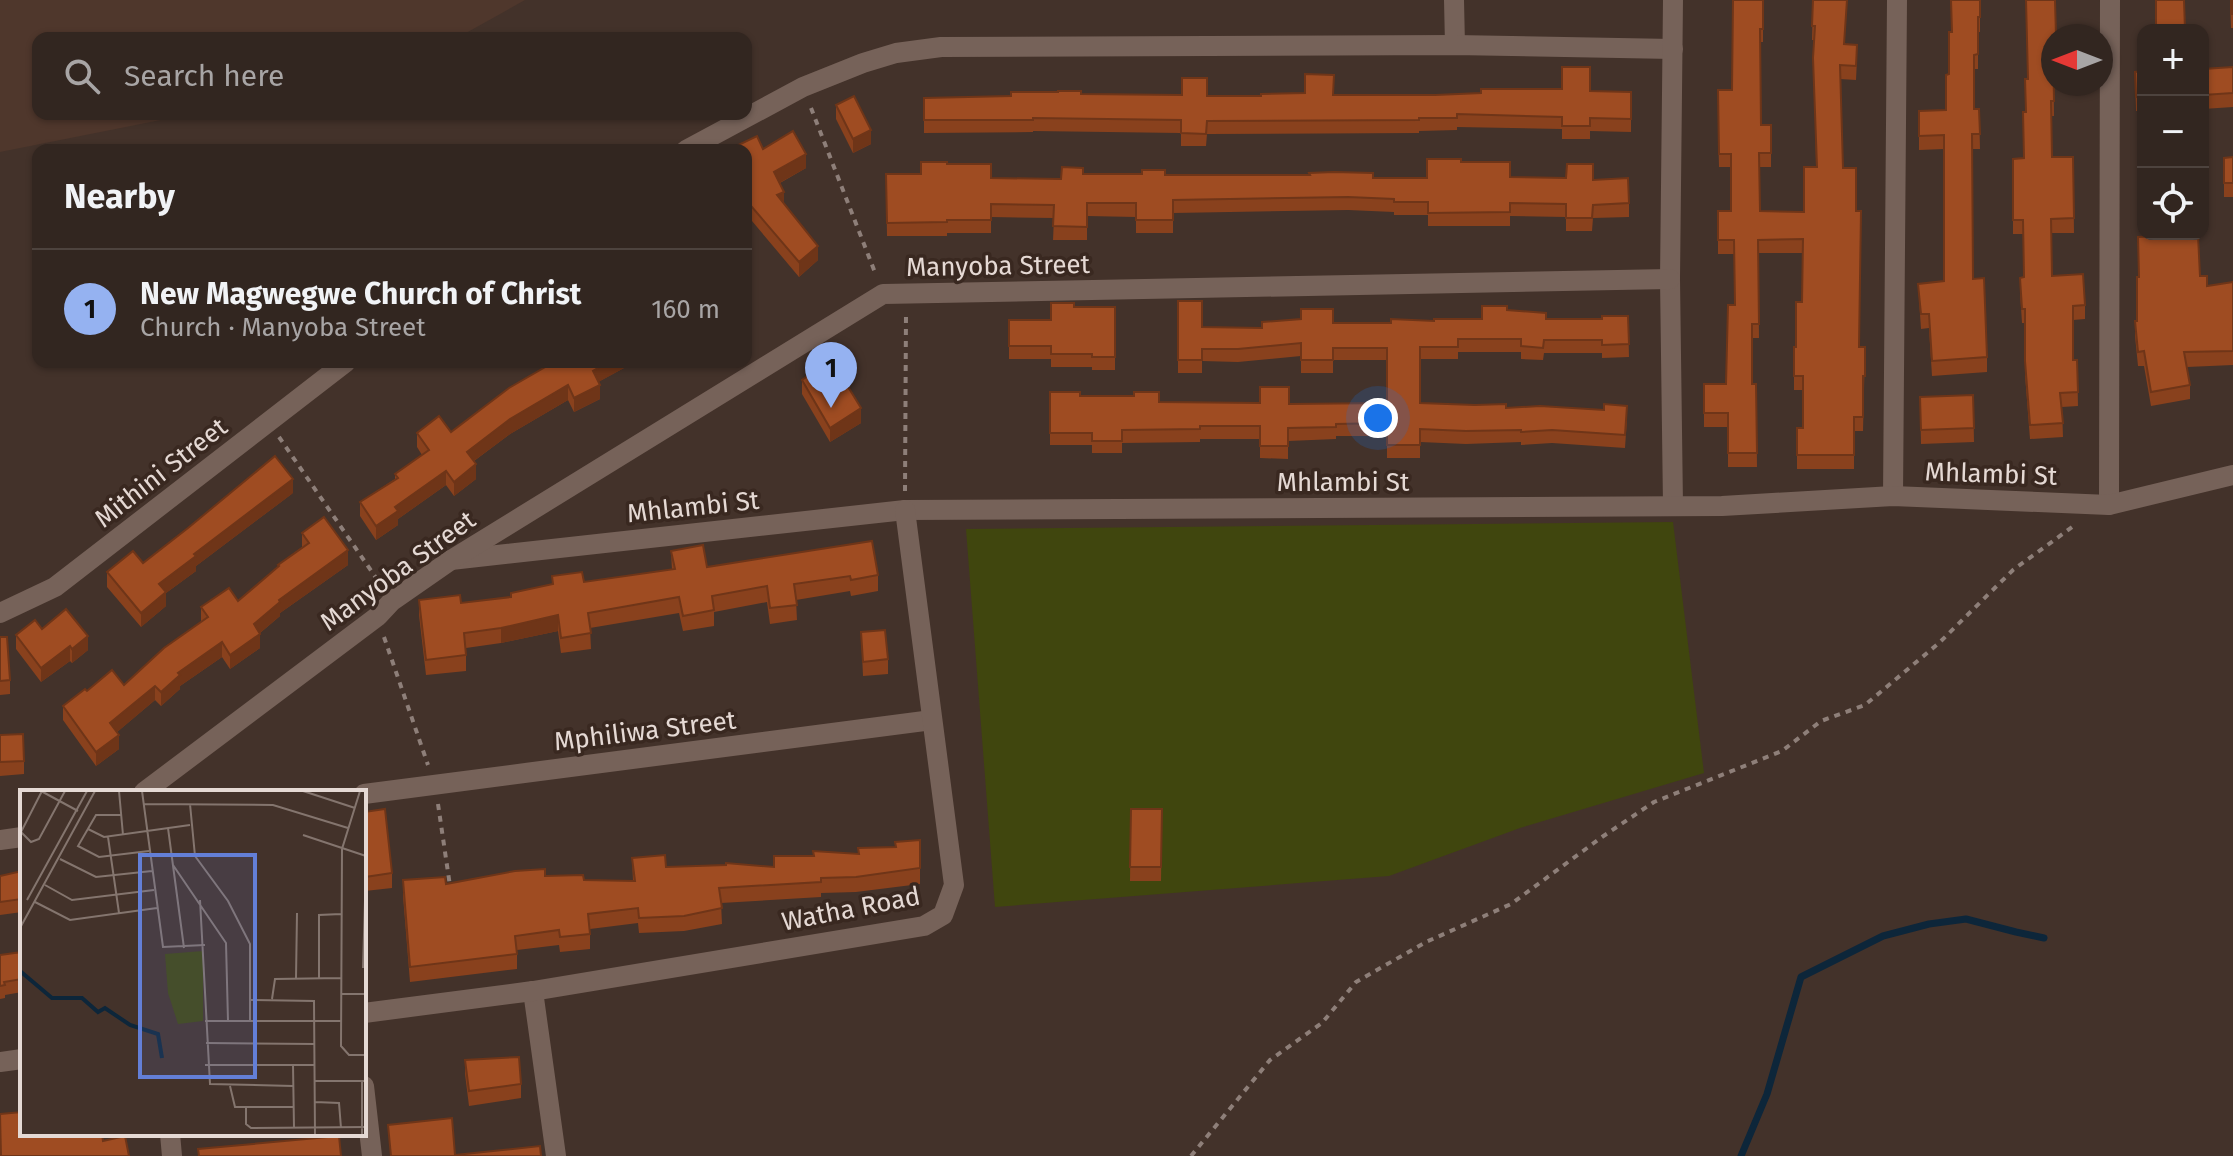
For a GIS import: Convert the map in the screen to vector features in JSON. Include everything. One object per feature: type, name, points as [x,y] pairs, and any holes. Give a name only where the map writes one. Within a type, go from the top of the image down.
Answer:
[{"type":"street","points":[[1454,0],[1455,45]]},
{"type":"street","points":[[1673,0],[1670,279],[1673,506]]},
{"type":"street","points":[[1893,496],[1897,0]]},
{"type":"street","points":[[2109,505],[2110,0]]},
{"type":"street","points":[[752,114],[803,87],[863,63],[896,53],[941,47],[1455,45],[1673,49]]},
{"type":"street","points":[[697,144],[742,120]]},
{"type":"street","name":"Manyoba Street","points":[[147,790],[378,616],[392,601],[451,560],[883,294],[1670,279]]},
{"type":"street","name":"Mithini Street","points":[[0,613],[55,587],[338,368]]},
{"type":"street","name":"Mhlambi St","points":[[451,560],[905,510],[1722,506],[1893,496],[2109,505],[2233,475]]},
{"type":"street","name":"Watha Road","points":[[366,1013],[533,991],[924,926],[943,915],[954,885],[905,510]]},
{"type":"street","name":"Mphiliwa Street","points":[[366,794],[932,720]]},
{"type":"street","points":[[0,840],[20,837]]},
{"type":"street","points":[[533,991],[556,1156]]},
{"type":"street","points":[[0,1062],[20,1059]]},
{"type":"street","points":[[366,1104],[372,1156]]},
{"type":"street","points":[[170,1136],[172,1156]]},
{"type":"path","points":[[803,87],[883,294]]},
{"type":"path","points":[[905,510],[906,294]]},
{"type":"path","points":[[269,422],[392,601]]},
{"type":"path","points":[[1191,1156],[1270,1060],[1322,1023],[1356,982],[1426,942],[1511,904],[1654,802],[1782,751],[1821,721],[1865,705],[1939,643],[2013,570],[2076,524]]},
{"type":"shaded area","points":[[0,0],[525,0],[468,32],[32,32],[32,120],[161,120],[0,152]]},
{"type":"green space","points":[[1673,522],[1704,773],[1520,828],[1389,876],[995,907],[966,529]]},
{"type":"building","points":[[1733,0],[1763,0],[1763,29],[1760,29],[1761,125],[1771,125],[1771,153],[1759,153],[1760,211],[1804,212],[1804,167],[1817,167],[1813,0],[1847,0],[1844,44],[1857,45],[1856,66],[1840,65],[1843,168],[1856,168],[1856,211],[1861,211],[1859,347],[1865,347],[1863,417],[1854,417],[1854,455],[1797,455],[1797,428],[1803,428],[1803,376],[1794,376],[1794,347],[1796,302],[1802,302],[1803,239],[1758,240],[1759,324],[1752,324],[1757,453],[1728,453],[1728,413],[1704,413],[1704,384],[1726,384],[1728,305],[1735,305],[1734,240],[1718,240],[1718,211],[1731,211],[1731,154],[1719,154],[1718,90],[1732,90]]},
{"type":"building","points":[[1951,0],[1980,0],[1978,54],[1974,55],[1974,109],[1979,109],[1980,134],[1972,134],[1973,279],[1984,278],[1987,357],[1932,361],[1929,314],[1921,314],[1918,284],[1944,281],[1944,135],[1919,136],[1919,111],[1946,110],[1949,32],[1952,32]]},
{"type":"building","points":[[2026,0],[2055,0],[2056,24],[2041,24],[2041,96],[2054,96],[2054,101],[2051,101],[2052,157],[2073,157],[2074,218],[2051,219],[2052,276],[2083,274],[2085,305],[2073,306],[2073,360],[2077,360],[2078,392],[2060,393],[2063,423],[2030,425],[2025,309],[2022,309],[2020,278],[2024,277],[2023,220],[2013,220],[2013,159],[2024,158],[2023,112],[2026,112],[2025,79],[2028,79]]},
{"type":"building","points":[[2156,0],[2184,0],[2185,24],[2156,24]]},
{"type":"building","points":[[1562,67],[1590,67],[1590,91],[1631,92],[1631,119],[1590,118],[1590,126],[1562,126],[1562,117],[1457,114],[1457,118],[1419,120],[1207,121],[1206,134],[1181,133],[1181,120],[924,120],[924,98],[1011,96],[1011,92],[1058,91],[1182,95],[1182,78],[1207,78],[1207,96],[1305,93],[1305,74],[1334,75],[1333,95],[1435,95],[1481,93],[1481,89],[1562,89]]},
{"type":"building","points":[[2233,67],[2233,93],[2209,95],[2209,69]]},
{"type":"building","points":[[854,96],[871,130],[853,139],[836,105]]},
{"type":"building","points":[[793,131],[806,154],[774,172],[784,192],[777,195],[818,246],[799,262],[752,207],[752,144],[740,144],[757,136],[763,149]]},
{"type":"building","points":[[2233,157],[2233,183],[2224,183],[2224,158]]},
{"type":"building","points":[[1427,159],[1510,162],[1510,177],[1566,178],[1567,164],[1593,164],[1593,180],[1628,178],[1629,203],[1593,205],[1592,218],[1566,218],[1566,204],[1510,203],[1510,212],[1428,213],[1428,202],[1394,202],[1394,199],[1173,200],[1173,220],[1136,220],[1136,203],[1087,203],[1087,227],[1053,226],[1054,205],[991,204],[991,220],[887,223],[886,174],[921,174],[921,162],[991,164],[991,178],[1061,179],[1062,167],[1083,168],[1083,174],[1142,174],[1142,170],[1165,170],[1165,175],[1310,175],[1334,172],[1373,173],[1373,178],[1427,178]]},
{"type":"building","points":[[2138,240],[2198,240],[2200,276],[2207,276],[2207,286],[2233,282],[2233,351],[2184,352],[2190,385],[2151,392],[2144,351],[2138,352],[2135,321]]},
{"type":"building","points":[[1178,301],[1202,301],[1202,327],[1262,328],[1262,322],[1301,319],[1301,309],[1333,309],[1333,323],[1391,323],[1391,319],[1482,319],[1482,306],[1507,306],[1507,310],[1546,313],[1546,319],[1628,316],[1629,344],[1602,345],[1602,340],[1544,340],[1543,348],[1521,346],[1521,339],[1458,339],[1458,347],[1420,347],[1420,403],[1604,410],[1604,404],[1627,406],[1625,435],[1552,430],[1420,429],[1420,445],[1387,445],[1387,423],[1336,424],[1336,427],[1288,428],[1288,446],[1260,446],[1260,426],[1122,430],[1122,441],[1092,441],[1092,433],[1050,433],[1050,392],[1080,392],[1080,396],[1134,396],[1134,392],[1159,392],[1159,402],[1260,403],[1260,387],[1289,387],[1289,404],[1387,403],[1387,348],[1333,348],[1333,360],[1301,360],[1301,343],[1202,349],[1202,360],[1178,360]]},
{"type":"building","points":[[1051,303],[1074,303],[1074,307],[1115,307],[1115,357],[1051,354],[1051,346],[1009,346],[1009,320],[1051,320]]},
{"type":"building","points":[[831,359],[861,408],[830,428],[802,380]]},
{"type":"building","points":[[544,368],[598,368],[593,371],[600,385],[574,398],[568,385],[510,419],[467,452],[476,464],[454,482],[446,471],[395,507],[398,511],[376,526],[360,502],[398,478],[395,474],[429,450],[417,433],[439,416],[451,432],[509,388]]},
{"type":"building","points":[[1973,395],[1974,428],[1921,430],[1920,397]]},
{"type":"building","points":[[275,456],[293,479],[159,584],[166,592],[141,613],[107,572],[133,551],[143,563]]},
{"type":"building","points":[[324,517],[348,550],[279,600],[254,624],[260,634],[230,655],[222,642],[178,673],[180,675],[161,692],[155,686],[110,723],[119,735],[96,752],[63,706],[112,670],[124,685],[164,648],[208,617],[201,607],[229,588],[238,601],[278,565],[309,543],[302,533]]},
{"type":"building","points":[[872,541],[878,575],[794,584],[797,605],[770,608],[767,586],[712,596],[714,610],[683,616],[679,597],[588,613],[591,633],[561,638],[558,615],[464,633],[466,655],[426,660],[419,600],[460,595],[461,603],[511,597],[511,593],[553,584],[552,576],[582,572],[584,582],[675,569],[671,551],[703,545],[707,567]]},
{"type":"building","points":[[66,609],[88,636],[41,668],[16,635],[35,620],[42,629]]},
{"type":"building","points":[[885,630],[888,659],[863,662],[861,632]]},
{"type":"building","points":[[0,637],[7,637],[10,680],[0,681]]},
{"type":"building","points":[[23,734],[24,761],[0,762],[0,735]]},
{"type":"building","points":[[385,809],[392,873],[366,877],[366,812]]},
{"type":"building","points":[[1131,809],[1162,809],[1161,867],[1130,867]]},
{"type":"building","points":[[920,840],[920,868],[856,877],[821,878],[821,882],[719,888],[722,908],[684,916],[639,918],[638,908],[588,914],[590,934],[560,937],[559,930],[515,936],[517,954],[410,967],[403,880],[445,877],[446,884],[515,871],[545,869],[545,876],[583,875],[584,880],[635,881],[632,858],[665,855],[666,867],[726,863],[774,867],[774,856],[814,856],[813,851],[859,854],[858,848],[896,847],[895,842]]},
{"type":"building","points":[[20,871],[20,899],[0,902],[0,876]]},
{"type":"building","points":[[20,952],[20,979],[4,982],[5,985],[0,986],[0,955]]},
{"type":"building","points":[[519,1057],[521,1084],[469,1091],[465,1060]]},
{"type":"building","points":[[20,1112],[20,1136],[102,1136],[103,1141],[125,1136],[129,1156],[1,1156],[0,1114]]},
{"type":"building","points":[[452,1118],[455,1155],[540,1146],[541,1156],[391,1156],[388,1125]]},
{"type":"building","points":[[339,1136],[341,1156],[199,1156],[198,1149]]},
{"type":"waterway","points":[[1741,1156],[1767,1094],[1801,977],[1883,936],[1929,924],[1966,919],[2044,938]]},
{"type":"place","name":"New Magwegwe Church of Christ","points":[[831,408]]}]
